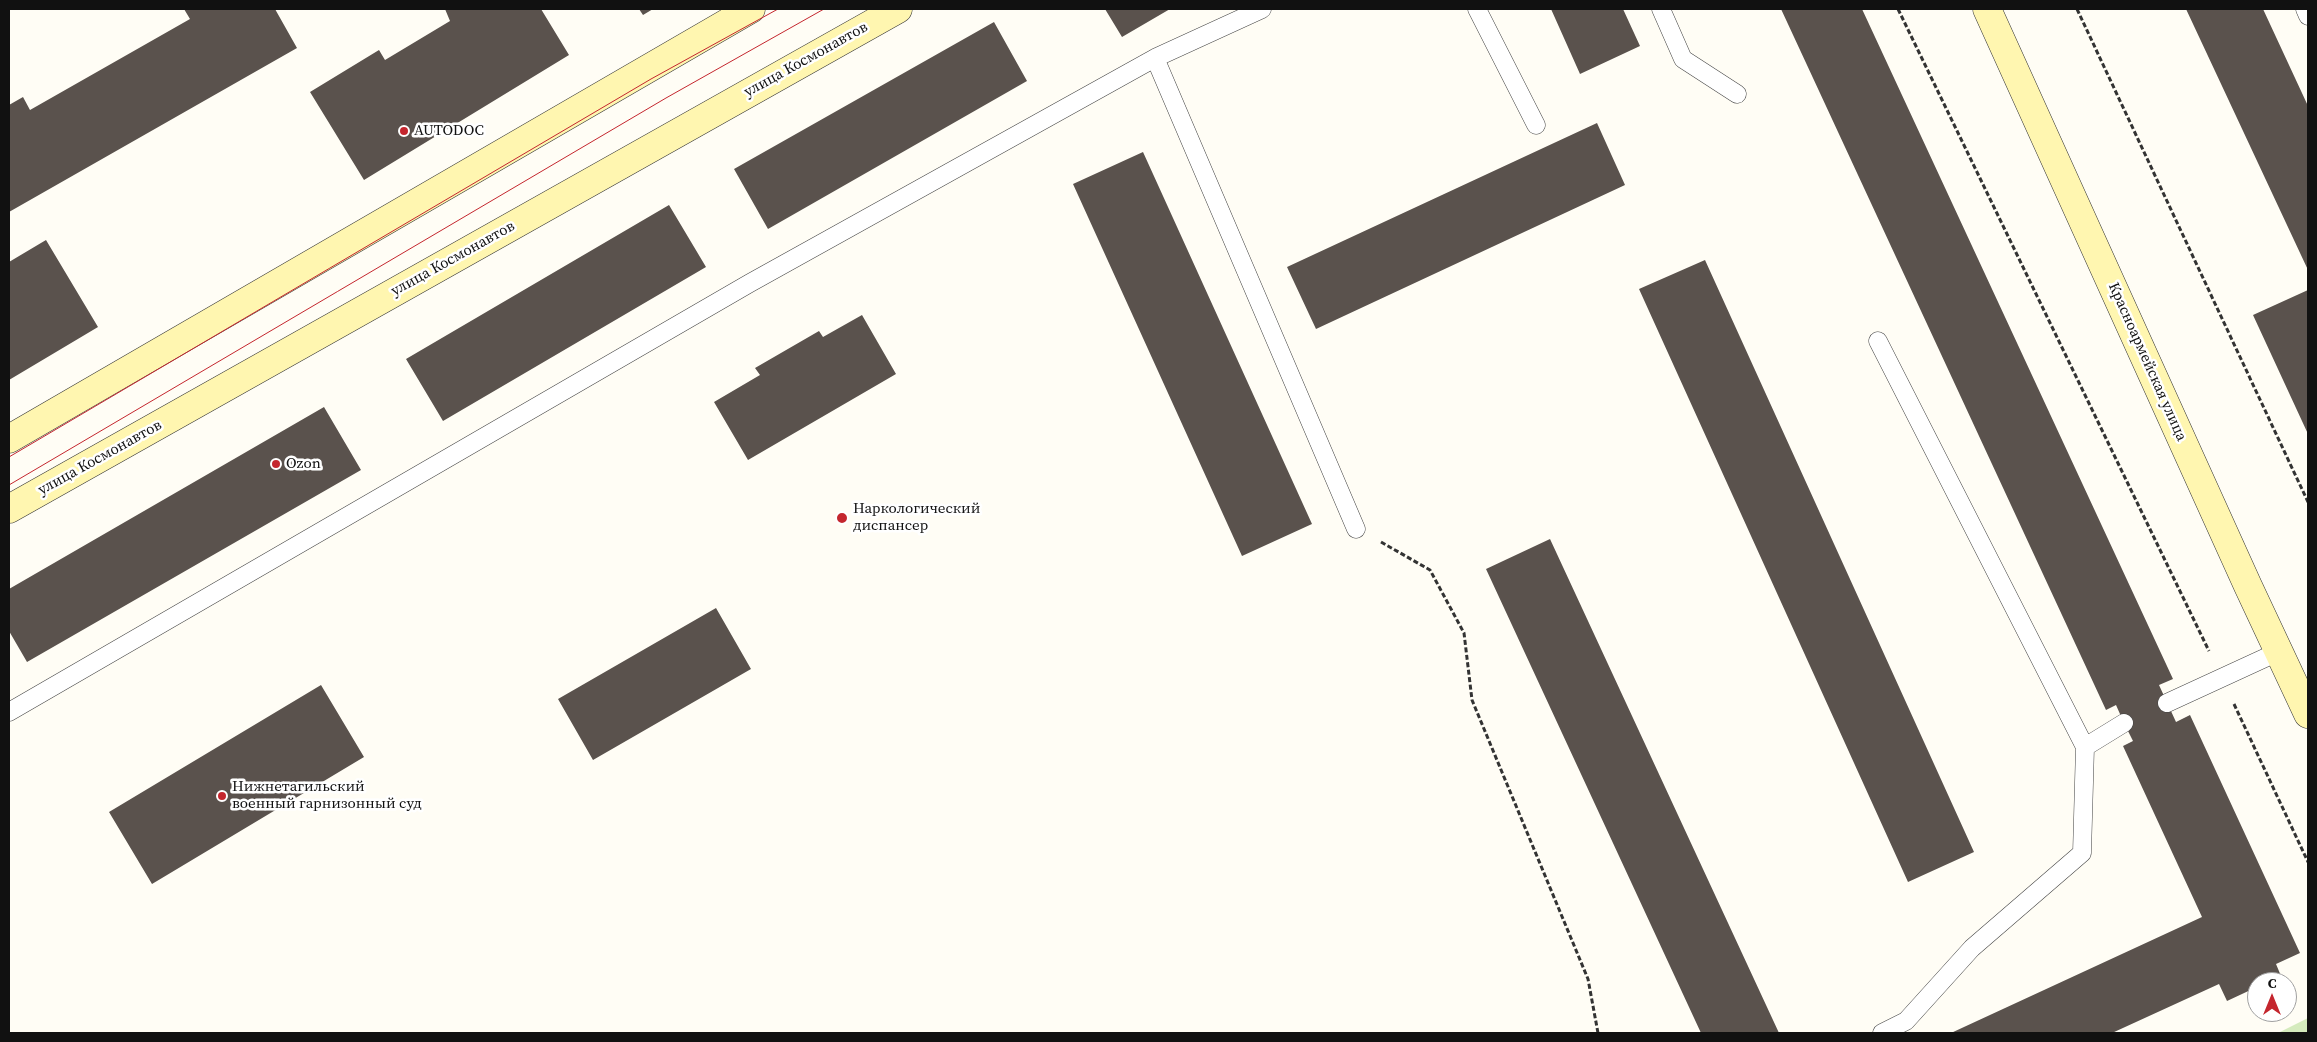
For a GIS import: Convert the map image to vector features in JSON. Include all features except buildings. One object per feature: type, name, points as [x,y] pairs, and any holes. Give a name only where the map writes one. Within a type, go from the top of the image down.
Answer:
[{"type":"main road","points":[[9,439],[751,9]]},
{"type":"main road","name":"улица Космонавтов","points":[[9,510],[898,9]]},
{"type":"main road","name":"Красноармейская улица","points":[[1987,9],[2248,586],[2308,714]]},
{"type":"lane","points":[[9,712],[750,283],[1155,58],[1262,9]]},
{"type":"lane","points":[[1477,9],[1536,125]]},
{"type":"lane","points":[[1661,9],[1684,59],[1737,94]]},
{"type":"lane","points":[[2305,9],[2308,16]]},
{"type":"lane","points":[[1155,58],[1356,529]]},
{"type":"lane","points":[[1878,341],[2085,747],[2082,853],[1972,948],[1906,1021],[1882,1033]]},
{"type":"lane","points":[[2167,703],[2280,651]]},
{"type":"lane","points":[[2085,747],[2124,723]]},
{"type":"path","points":[[1898,9],[2222,678],[2308,862]]},
{"type":"path","points":[[2077,9],[2308,502]]},
{"type":"path","points":[[1356,529],[1430,570],[1464,633],[1472,700],[1588,979],[1598,1033]]},
{"type":"green space","points":[[2308,1018],[2308,1033],[2278,1033]]},
{"type":"tram line","points":[[9,457],[651,79],[778,9]]},
{"type":"tram line","points":[[9,485],[666,98],[824,9]]},
{"type":"place","name":"AUTODOC","points":[[404,131]]},
{"type":"place","name":"Ozon","points":[[276,464]]},
{"type":"place","name":"Наркологический диспансер","points":[[842,518]]},
{"type":"place","name":"Нижнетагильский военный гарнизонный суд","points":[[222,796]]}]
